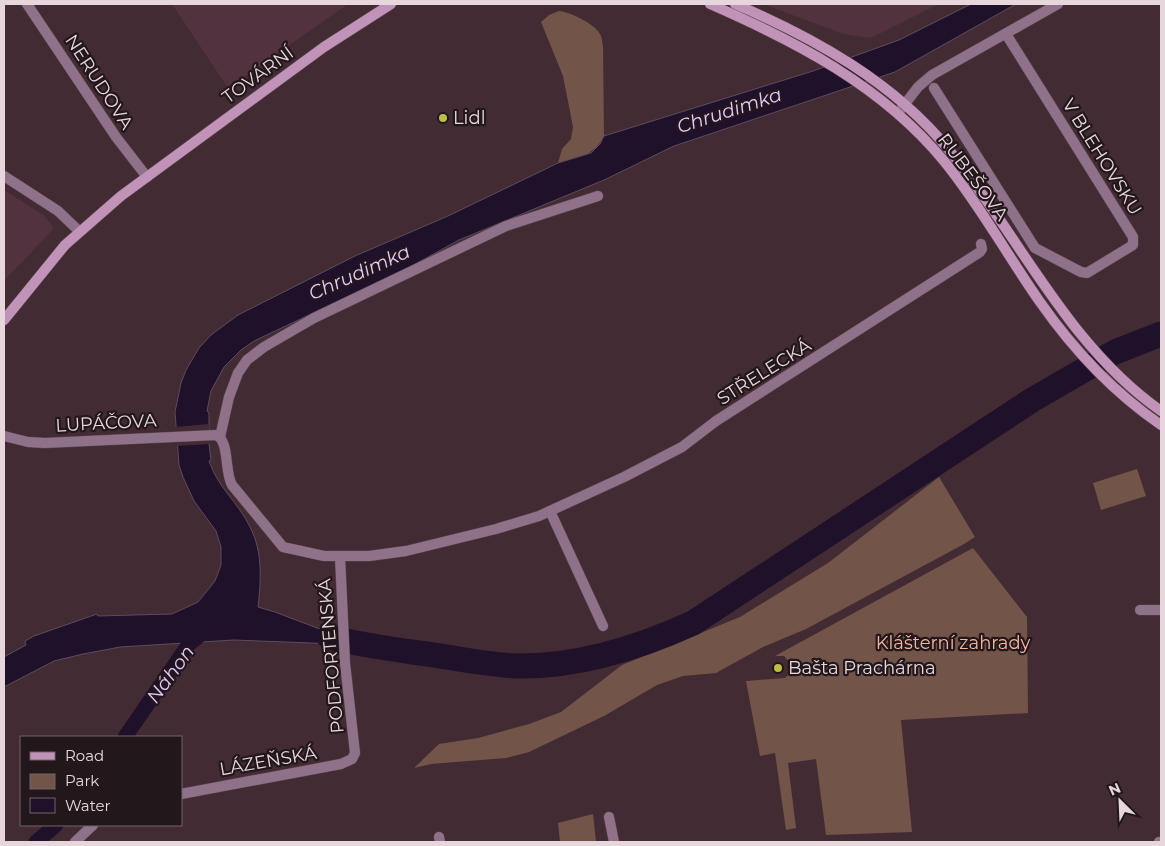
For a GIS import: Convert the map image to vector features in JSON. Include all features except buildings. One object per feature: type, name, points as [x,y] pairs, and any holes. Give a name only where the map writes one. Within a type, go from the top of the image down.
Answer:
[{"type":"street","name":"NERUDOVA","points":[[27,4],[116,137],[147,177]]},
{"type":"street","name":"TOVÁRNÍ","points":[[4,320],[48,265],[80,231],[147,177],[324,47],[391,4]]},
{"type":"street","name":"RUBEŠOVA","points":[[710,4],[765,29],[816,56],[866,87],[898,113],[944,161],[1039,301],[1067,337],[1113,388],[1161,425]]},
{"type":"street","name":"RUBEŠOVA","points":[[735,4],[828,51],[876,80],[905,104],[949,149],[1078,331],[1124,381],[1161,410]]},
{"type":"street","points":[[898,113],[932,75],[1058,4]]},
{"type":"street","name":"V BLEHOVSKU","points":[[934,88],[1038,250],[1081,272],[1087,273],[1133,245],[1133,237],[1006,34]]},
{"type":"street","points":[[4,176],[58,211],[80,231]]},
{"type":"street","points":[[215,436],[238,373],[247,360],[264,347],[314,318],[506,226],[598,196]]},
{"type":"street","name":"STŘELECKÁ","points":[[215,436],[224,444],[230,481],[275,539],[287,549],[340,557],[406,551],[496,529],[550,511],[682,447],[710,425],[980,252],[982,249],[981,244]]},
{"type":"street","name":"LUPÁČOVA","points":[[4,436],[28,442],[45,443],[175,436],[215,436]]},
{"type":"street","points":[[550,511],[603,626]]},
{"type":"street","name":"PODFORTENSKÁ","points":[[340,557],[345,663],[355,752]]},
{"type":"street","points":[[1140,610],[1161,610]]},
{"type":"street","name":"LÁZEŇSKÁ","points":[[182,794],[341,764],[352,759],[355,752]]},
{"type":"street","points":[[609,818],[614,842]]},
{"type":"street","points":[[75,842],[92,826]]},
{"type":"shaded area","points":[[172,4],[348,4],[228,88]]},
{"type":"shaded area","points":[[763,4],[939,4],[871,38],[843,34]]},
{"type":"shaded area","points":[[4,190],[43,215],[54,228],[4,281]]},
{"type":"green space","points":[[559,11],[575,16],[593,26],[601,37],[603,46],[604,136],[600,143],[590,152],[578,158],[558,163],[562,149],[571,139],[573,127],[563,76],[541,22],[549,15]]},
{"type":"green space","points":[[1137,469],[1146,496],[1101,510],[1093,483]]},
{"type":"green space","points":[[939,477],[975,537],[964,544],[806,629],[763,647],[716,673],[683,676],[657,685],[604,716],[529,752],[506,758],[431,764],[414,768],[439,744],[478,738],[529,724],[561,712],[622,665],[740,617],[828,563]]},
{"type":"green space","name":"Klášterní zahrady","points":[[973,548],[1027,617],[1028,713],[901,720],[912,832],[826,835],[816,759],[788,763],[796,828],[786,830],[775,753],[760,756],[746,681],[785,678],[790,673],[790,663],[784,656],[775,656]]},
{"type":"green space","points":[[593,814],[596,842],[560,842],[558,823]]},
{"type":"water","name":"Chrudimka","points":[[971,4],[1016,4],[895,72],[674,146],[604,180],[459,240],[408,268],[254,341],[241,350],[224,367],[211,391],[207,411],[209,413],[211,460],[209,461],[218,479],[245,518],[254,537],[260,566],[258,607],[362,645],[234,640],[120,647],[54,661],[4,687],[4,657],[26,645],[25,641],[34,636],[97,614],[98,616],[172,614],[198,602],[215,581],[221,565],[221,547],[216,531],[194,501],[183,477],[179,465],[175,412],[181,383],[199,348],[211,335],[238,315],[355,256],[448,216],[558,163],[591,153],[600,144],[604,136],[813,71],[899,40]]},
{"type":"pier","points":[[209,424],[210,444],[176,446],[175,427]]},
{"type":"waterway","points":[[329,637],[381,648],[517,666],[562,663],[585,659],[629,648],[651,640],[693,623],[1032,400],[1115,352],[1161,334]]},
{"type":"waterway","name":"Náhon","points":[[126,736],[189,644],[205,631]]},
{"type":"waterway","name":"Náhon","points":[[36,842],[55,826]]},
{"type":"place","name":"Lidl","points":[[443,118]]},
{"type":"place","name":"Bašta Prachárna","points":[[778,668]]}]
